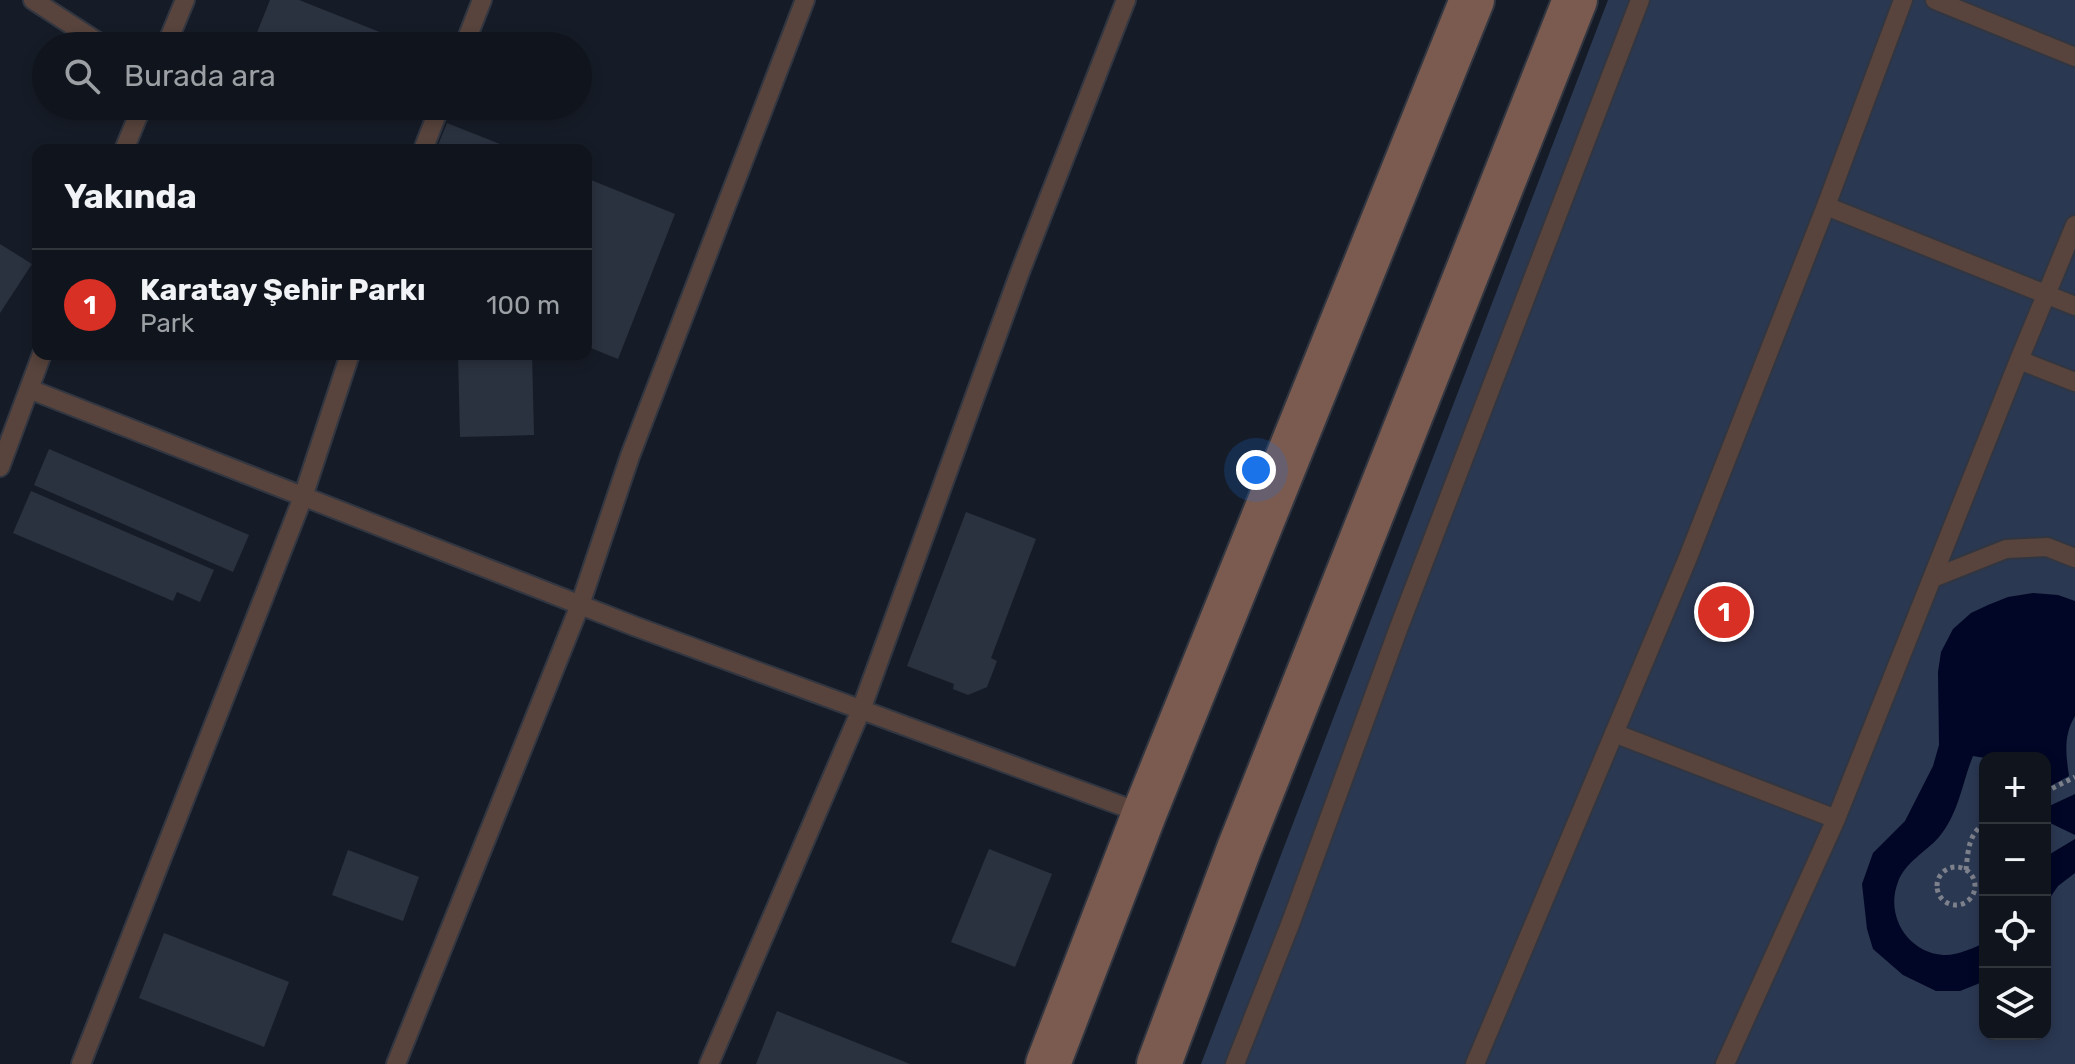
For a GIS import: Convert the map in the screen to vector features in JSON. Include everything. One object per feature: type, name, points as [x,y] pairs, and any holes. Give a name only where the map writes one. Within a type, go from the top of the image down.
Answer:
[{"type":"main road","points":[[1048,1064],[1144,814],[1472,0]]},
{"type":"main road","points":[[1159,1064],[1245,834],[1575,0]]},
{"type":"lane","points":[[33,0],[82,32]]},
{"type":"lane","points":[[172,32],[185,0]]},
{"type":"lane","points":[[469,32],[482,0]]},
{"type":"lane","points":[[396,1064],[580,605],[630,456],[805,0]]},
{"type":"lane","points":[[709,1064],[861,710],[1020,272],[1126,0]]},
{"type":"lane","points":[[1235,1064],[1640,0]]},
{"type":"lane","points":[[1475,1064],[1687,560],[1903,0]]},
{"type":"lane","points":[[1935,0],[2075,57]]},
{"type":"lane","points":[[126,144],[136,120]]},
{"type":"lane","points":[[425,144],[435,120]]},
{"type":"lane","points":[[1826,206],[2075,306]]},
{"type":"lane","points":[[1725,1064],[1836,819],[2075,225]]},
{"type":"lane","points":[[0,467],[40,360]]},
{"type":"lane","points":[[81,1064],[303,497],[348,360]]},
{"type":"lane","points":[[2019,360],[2075,382]]},
{"type":"lane","points":[[29,389],[580,605],[1144,814]]},
{"type":"lane","points":[[1933,578],[2006,549],[2047,547],[2075,558]]},
{"type":"lane","points":[[1614,733],[1836,819]]},
{"type":"path","points":[[2051,789],[2075,777]]},
{"type":"path","points":[[1966,870],[1969,842],[1984,824]]},
{"type":"path","points":[[1954,866],[1966,870],[1975,885],[1972,896],[1963,904],[1945,902],[1938,891],[1938,878],[1954,866]]},
{"type":"shaded area","points":[[1608,0],[2075,0],[2075,1064],[1201,1064]]},
{"type":"shaded area","points":[[2033,593],[2058,595],[2075,601],[2075,716],[2067,738],[2069,776],[2051,786],[2051,752],[1979,752],[1979,757],[1973,756],[1946,828],[1901,875],[1895,894],[1897,919],[1902,930],[1919,947],[1948,955],[1979,945],[1979,983],[1960,991],[1936,991],[1903,975],[1873,949],[1867,929],[1862,884],[1873,853],[1905,821],[1933,766],[1939,745],[1938,672],[1941,652],[1953,629],[1971,613],[2008,597]]},
{"type":"shaded area","points":[[2075,794],[2075,835],[2051,823],[2051,805]]},
{"type":"shaded area","points":[[2075,839],[2075,873],[2058,886],[2051,896],[2051,896],[2051,853]]},
{"type":"building","points":[[270,0],[299,0],[380,32],[257,32]]},
{"type":"building","points":[[447,123],[500,144],[438,144]]},
{"type":"building","points":[[592,180],[675,214],[618,359],[592,348]]},
{"type":"building","points":[[0,244],[32,264],[0,313]]},
{"type":"building","points":[[458,360],[532,360],[534,435],[460,437]]},
{"type":"building","points":[[49,449],[249,535],[233,572],[34,485]]},
{"type":"building","points":[[31,491],[214,570],[200,602],[177,592],[173,601],[13,533]]},
{"type":"building","points":[[966,512],[1036,539],[991,658],[997,661],[987,687],[968,695],[953,689],[954,684],[907,666]]},
{"type":"building","points":[[989,849],[1052,874],[1015,967],[951,942]]},
{"type":"building","points":[[348,850],[419,877],[403,921],[332,895]]},
{"type":"building","points":[[164,933],[289,982],[264,1047],[139,998]]},
{"type":"building","points":[[777,1011],[910,1064],[756,1064]]},
{"type":"place","name":"Karatay Şehir Parkı","points":[[1724,612]]}]
